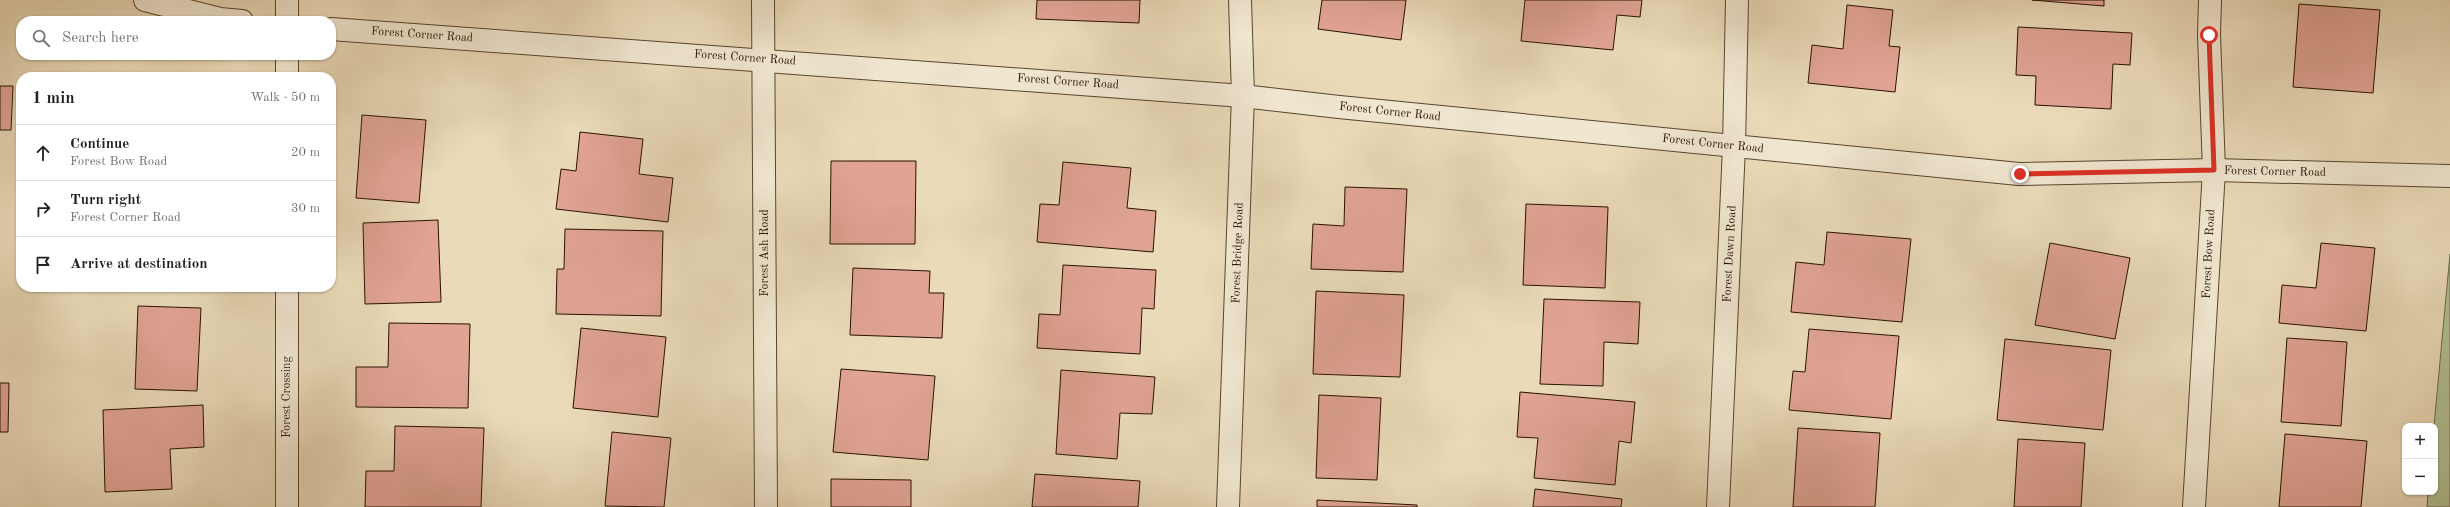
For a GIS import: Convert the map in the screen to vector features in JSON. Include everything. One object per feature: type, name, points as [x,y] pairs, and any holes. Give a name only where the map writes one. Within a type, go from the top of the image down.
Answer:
[{"type":"street","points":[[145,0],[208,16]]},
{"type":"street","points":[[287,0],[287,16]]},
{"type":"street","name":"Forest Ash Road","points":[[763,0],[766,507]]},
{"type":"street","name":"Forest Bridge Road","points":[[1228,507],[1243,96],[1240,0]]},
{"type":"street","name":"Forest Dawn Road","points":[[1718,507],[1734,146],[1737,0]]},
{"type":"street","name":"Forest Bow Road","points":[[2194,507],[2214,170],[2209,35],[2210,0]]},
{"type":"street","name":"Forest Corner Road","points":[[336,29],[1243,96],[1339,107],[2020,174],[2214,170],[2450,176]]},
{"type":"street","points":[[287,60],[287,72]]},
{"type":"street","name":"Forest Crossing","points":[[287,292],[287,507]]},
{"type":"green space","points":[[2450,254],[2450,507],[2427,507],[2428,495],[2438,495],[2438,423],[2434,423]]},
{"type":"building","points":[[1037,0],[1140,0],[1139,23],[1036,19]]},
{"type":"building","points":[[1322,0],[1406,0],[1401,40],[1318,29]]},
{"type":"building","points":[[1525,0],[1642,0],[1640,17],[1617,15],[1613,50],[1521,41]]},
{"type":"building","points":[[2032,0],[2104,0],[2104,6]]},
{"type":"building","points":[[2299,4],[2380,10],[2373,93],[2293,87]]},
{"type":"building","points":[[1847,5],[1893,10],[1889,46],[1900,47],[1895,92],[1808,83],[1812,45],[1843,49]]},
{"type":"building","points":[[2018,27],[2132,33],[2130,65],[2113,64],[2111,109],[2035,105],[2036,76],[2016,75]]},
{"type":"building","points":[[0,86],[13,86],[11,130],[0,130]]},
{"type":"building","points":[[362,115],[426,120],[419,203],[356,198]]},
{"type":"building","points":[[580,132],[643,139],[639,174],[673,178],[668,222],[556,209],[561,169],[576,171]]},
{"type":"building","points":[[831,161],[916,161],[915,244],[830,244]]},
{"type":"building","points":[[1063,162],[1131,168],[1127,208],[1156,211],[1153,252],[1037,242],[1040,204],[1059,205]]},
{"type":"building","points":[[1345,187],[1407,189],[1403,272],[1311,269],[1313,224],[1344,226]]},
{"type":"building","points":[[1526,204],[1608,207],[1605,288],[1523,285]]},
{"type":"building","points":[[438,220],[441,302],[365,304],[363,223]]},
{"type":"building","points":[[565,229],[663,231],[661,316],[556,314],[557,269],[564,269]]},
{"type":"building","points":[[1827,232],[1911,239],[1902,322],[1791,312],[1796,262],[1824,265]]},
{"type":"building","points":[[2050,243],[2130,258],[2115,339],[2035,325]]},
{"type":"building","points":[[2321,243],[2375,248],[2366,331],[2279,323],[2282,285],[2316,288]]},
{"type":"building","points":[[1063,265],[1156,270],[1154,309],[1142,308],[1140,354],[1037,348],[1039,314],[1060,315]]},
{"type":"building","points":[[853,268],[930,271],[929,293],[944,293],[942,338],[850,335]]},
{"type":"building","points":[[1316,291],[1404,295],[1400,377],[1313,374]]},
{"type":"building","points":[[1544,299],[1640,302],[1638,344],[1604,342],[1603,386],[1540,384]]},
{"type":"building","points":[[138,306],[201,308],[197,391],[135,389]]},
{"type":"building","points":[[389,323],[470,324],[468,408],[356,407],[356,367],[388,367]]},
{"type":"building","points":[[581,328],[666,337],[658,417],[573,408]]},
{"type":"building","points":[[1809,329],[1899,336],[1891,419],[1789,410],[1793,371],[1805,372]]},
{"type":"building","points":[[2287,338],[2347,342],[2341,426],[2281,422]]},
{"type":"building","points":[[2005,339],[2111,350],[2103,430],[1997,420]]},
{"type":"building","points":[[841,369],[935,376],[928,460],[833,452]]},
{"type":"building","points":[[1061,370],[1155,377],[1152,414],[1120,413],[1117,459],[1056,454]]},
{"type":"building","points":[[0,383],[9,383],[8,432],[0,432]]},
{"type":"building","points":[[1520,392],[1635,402],[1631,443],[1619,441],[1615,485],[1534,478],[1538,438],[1517,437]]},
{"type":"building","points":[[1319,395],[1381,398],[1377,480],[1316,478]]},
{"type":"building","points":[[203,405],[204,447],[170,449],[172,489],[105,492],[103,410]]},
{"type":"building","points":[[395,426],[484,428],[481,507],[365,507],[366,471],[394,471]]},
{"type":"building","points":[[1798,428],[1880,433],[1875,507],[1793,507]]},
{"type":"building","points":[[612,432],[671,438],[664,507],[605,506]]},
{"type":"building","points":[[2285,434],[2367,441],[2361,507],[2279,507]]},
{"type":"building","points":[[2018,439],[2085,443],[2081,507],[2014,507]]},
{"type":"building","points":[[1035,474],[1140,481],[1138,507],[1032,507]]},
{"type":"building","points":[[831,479],[911,480],[911,507],[831,507]]},
{"type":"building","points":[[1535,489],[1622,499],[1621,507],[1533,507]]},
{"type":"building","points":[[1317,500],[1417,505],[1417,507],[1317,507]]},
{"type":"route","points":[[2020,174],[2214,170],[2209,35]]}]
